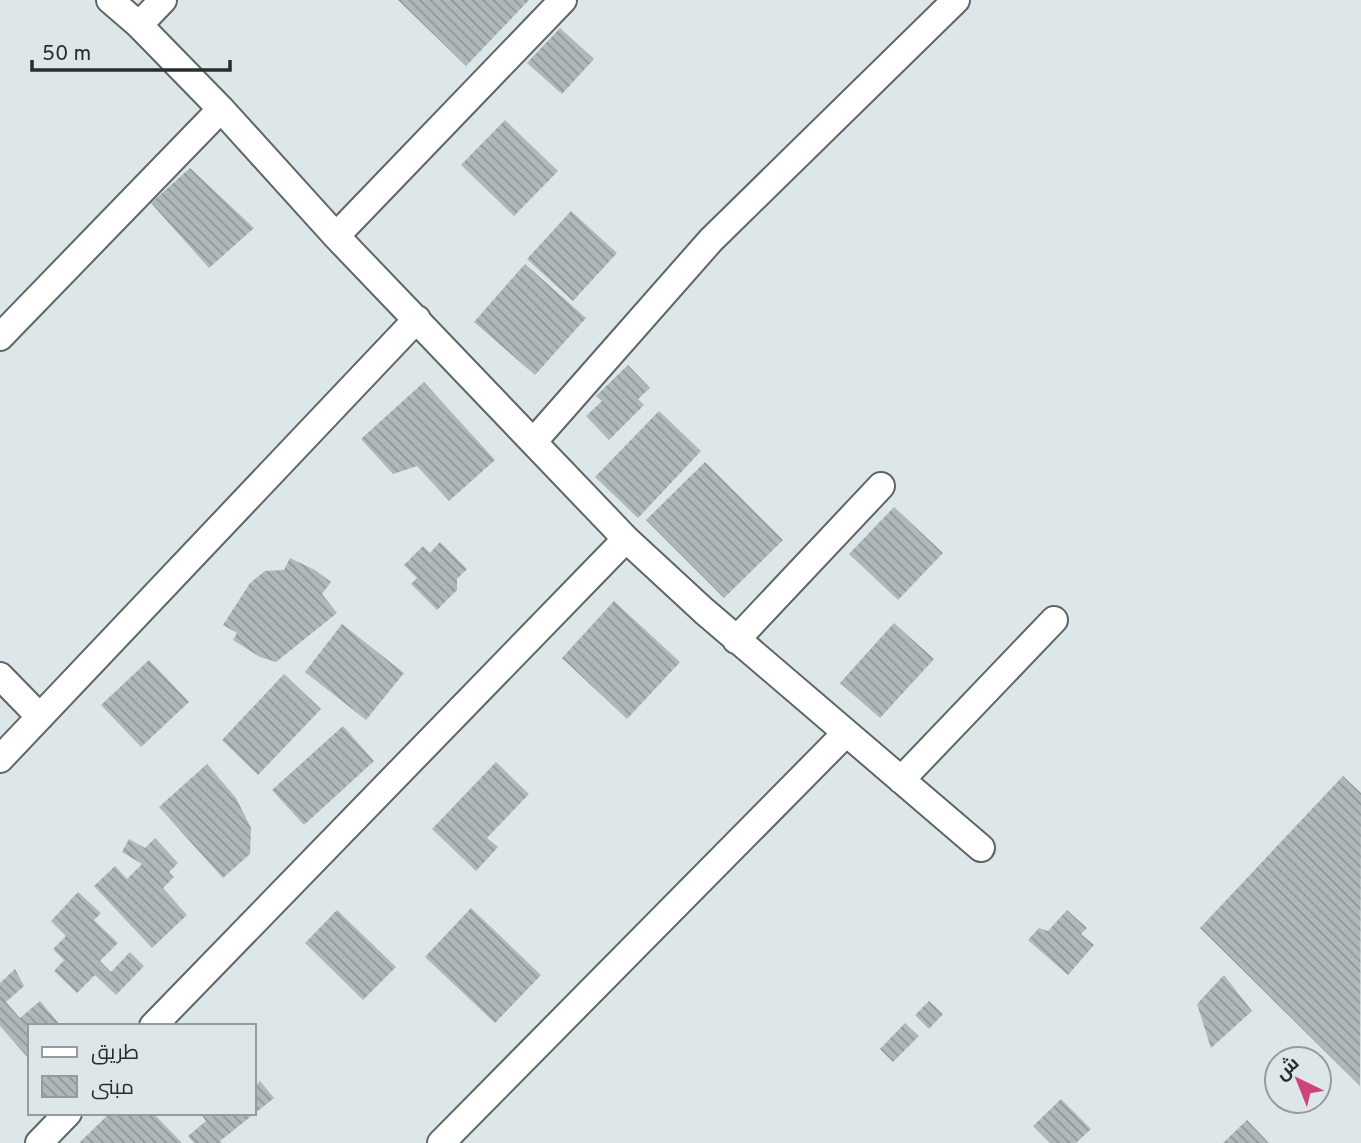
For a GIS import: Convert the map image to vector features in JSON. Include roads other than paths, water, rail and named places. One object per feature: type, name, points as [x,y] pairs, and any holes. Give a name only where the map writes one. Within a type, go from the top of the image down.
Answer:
[{"type":"street","points":[[110,0],[139,25],[221,109],[336,236],[626,539],[736,639],[981,848]]},
{"type":"street","points":[[139,25],[163,0]]},
{"type":"street","points":[[336,236],[563,0]]},
{"type":"street","points":[[534,441],[711,240],[956,0]]},
{"type":"street","points":[[0,337],[221,109]]},
{"type":"street","points":[[0,759],[417,319]]},
{"type":"street","points":[[736,639],[881,486]]},
{"type":"street","points":[[155,1024],[626,539]]},
{"type":"street","points":[[901,780],[1054,621]]},
{"type":"street","points":[[0,676],[40,717]]},
{"type":"street","points":[[441,1143],[846,733]]},
{"type":"street","points":[[39,1143],[66,1115]]}]
